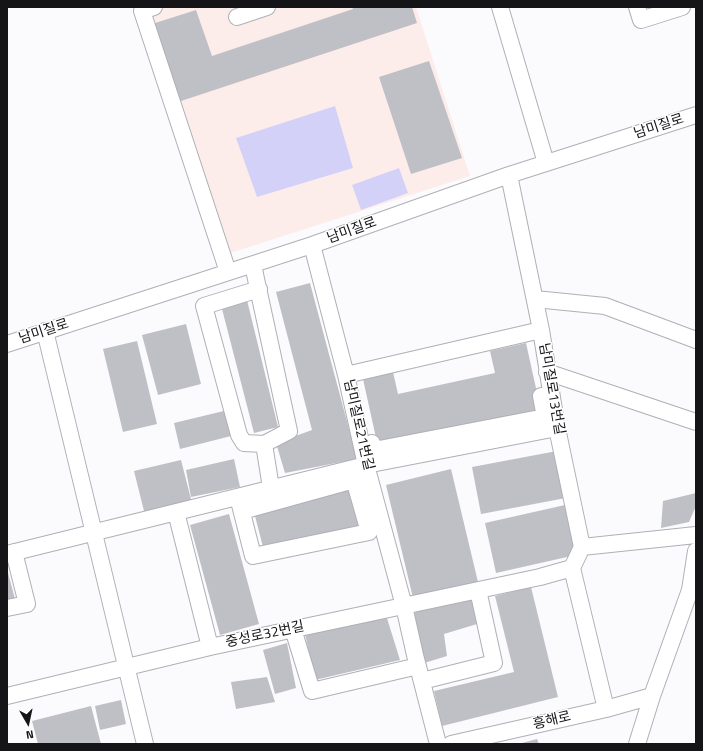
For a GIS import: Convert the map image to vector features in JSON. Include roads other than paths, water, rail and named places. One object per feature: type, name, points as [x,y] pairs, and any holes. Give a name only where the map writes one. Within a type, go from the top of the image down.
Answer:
[{"type":"street","points":[[154,7],[142,11],[228,272]]},
{"type":"street","points":[[237,17],[267,7]]},
{"type":"street","points":[[500,7],[546,163]]},
{"type":"street","points":[[637,7],[641,20],[682,7]]},
{"type":"street","name":"남미질로","points":[[7,344],[253,265],[509,175],[696,114]]},
{"type":"street","name":"남미질로13번길","points":[[509,175],[535,300],[535,331],[547,372],[556,428],[582,547]]},
{"type":"street","name":"남미질로21번길","points":[[312,245],[351,374],[367,445],[357,471],[404,606],[438,744]]},
{"type":"street","points":[[253,265],[259,289],[289,431],[264,444],[244,443],[239,435],[204,306],[259,289]]},
{"type":"street","points":[[535,300],[605,306],[696,340]]},
{"type":"street","points":[[45,331],[145,744]]},
{"type":"street","points":[[351,374],[535,331],[545,417],[374,450],[367,445]]},
{"type":"street","points":[[547,372],[696,422]]},
{"type":"street","points":[[240,504],[271,488],[556,428]]},
{"type":"street","points":[[264,444],[271,488]]},
{"type":"street","points":[[240,504],[253,556],[369,532],[357,471]]},
{"type":"street","points":[[7,608],[27,604],[11,553],[176,512],[240,504],[357,471]]},
{"type":"street","points":[[176,512],[210,647]]},
{"type":"street","points":[[606,709],[572,568],[582,547],[696,535]]},
{"type":"street","points":[[637,744],[652,696],[690,590],[696,551]]},
{"type":"street","points":[[404,606],[540,577],[572,568]]},
{"type":"street","points":[[293,629],[312,691],[494,662],[478,590]]},
{"type":"street","name":"중성로32번길","points":[[7,696],[210,647],[404,606]]},
{"type":"street","name":"흥해로","points":[[451,744],[606,709],[652,696]]}]
